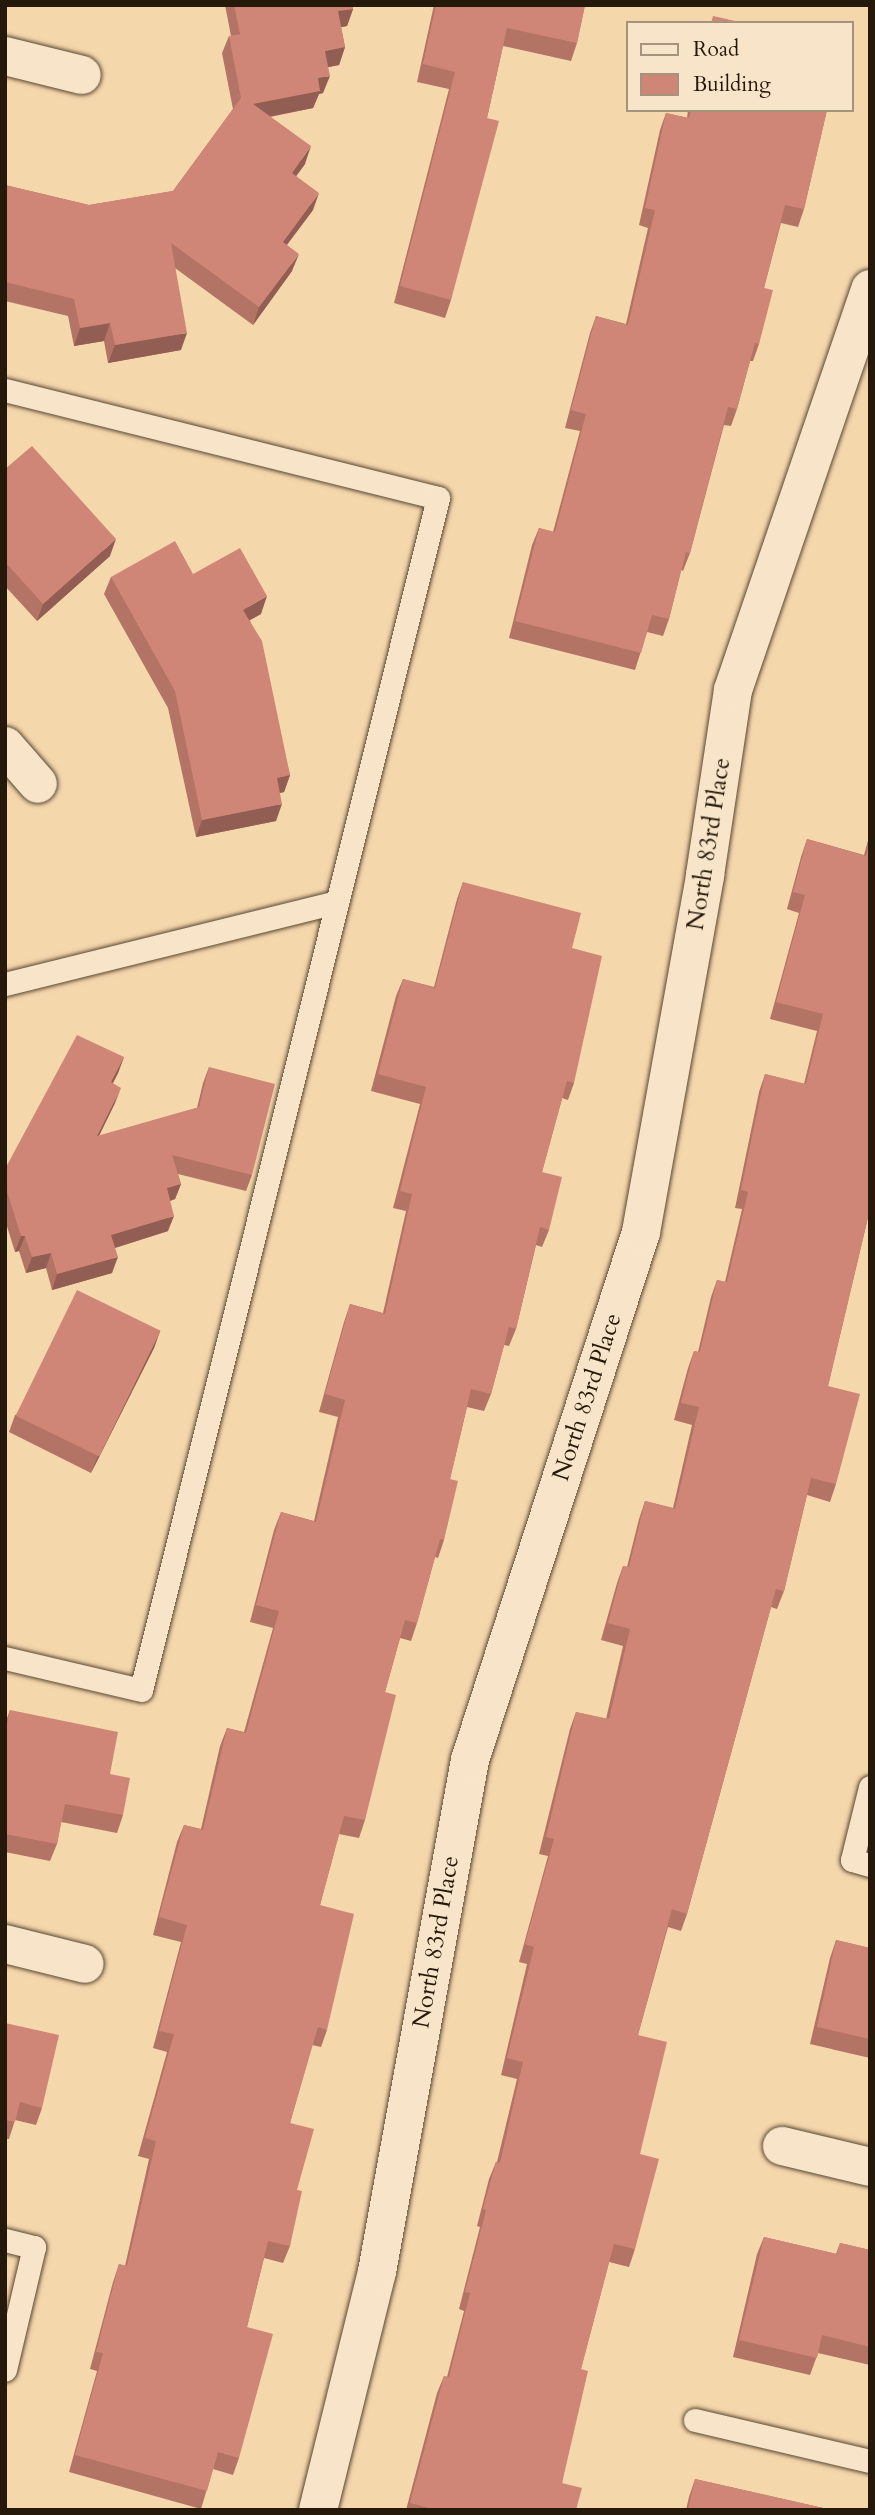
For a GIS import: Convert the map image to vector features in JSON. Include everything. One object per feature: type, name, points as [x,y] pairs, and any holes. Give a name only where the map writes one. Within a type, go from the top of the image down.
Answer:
[{"type":"street","points":[[5,56],[82,75]]},
{"type":"street","name":"North 83rd Place","points":[[318,2510],[377,2272],[470,1760],[641,1232],[705,876],[733,690],[870,289]]},
{"type":"street","points":[[5,746],[38,783]]},
{"type":"street","points":[[5,1944],[85,1964]]},
{"type":"street","points":[[782,2146],[870,2167]]},
{"type":"lane","points":[[5,390],[438,498],[141,1690],[5,1658]]},
{"type":"lane","points":[[5,984],[337,902]]},
{"type":"lane","points":[[870,1787],[852,1860],[870,1865]]},
{"type":"lane","points":[[5,2240],[34,2247],[5,2370]]},
{"type":"lane","points":[[695,2420],[870,2461]]},
{"type":"building","points":[[234,5],[352,5],[353,9],[338,11],[345,47],[325,51],[330,76],[318,78],[320,91],[253,104],[311,146],[292,173],[319,193],[283,242],[299,254],[259,307],[171,243],[187,333],[115,345],[110,323],[80,328],[74,299],[5,282],[5,185],[89,205],[173,191],[241,98],[229,36],[240,34]]},
{"type":"building","points":[[436,5],[585,5],[577,43],[507,28],[487,118],[499,121],[451,300],[400,286],[455,72],[423,64]]},
{"type":"building","points":[[713,16],[735,21],[712,21]]},
{"type":"building","points":[[690,112],[827,112],[804,209],[785,205],[764,288],[773,290],[759,344],[755,343],[737,409],[728,407],[690,553],[686,552],[669,619],[652,615],[641,653],[515,621],[539,528],[555,532],[586,414],[571,410],[596,316],[628,325],[655,210],[645,208],[666,113],[689,118]]},
{"type":"building","points":[[32,446],[116,539],[43,604],[5,562],[5,469]]},
{"type":"building","points":[[175,541],[193,574],[240,548],[267,596],[243,610],[262,641],[290,775],[277,778],[282,804],[202,820],[175,691],[111,577]]},
{"type":"building","points":[[807,839],[866,856],[870,840],[870,1209],[828,1386],[860,1394],[836,1484],[811,1478],[784,1591],[776,1589],[687,1914],[672,1909],[638,2035],[667,2042],[640,2154],[659,2159],[635,2249],[614,2244],[581,2369],[588,2371],[562,2483],[582,2488],[576,2510],[436,2510],[410,2503],[444,2376],[449,2377],[470,2293],[465,2292],[486,2210],[483,2209],[496,2162],[500,2163],[523,2062],[507,2058],[534,1947],[525,1944],[554,1839],[546,1837],[576,1712],[609,1719],[630,1629],[608,1623],[623,1566],[629,1567],[645,1501],[675,1509],[699,1407],[681,1403],[694,1351],[700,1352],[717,1280],[727,1282],[748,1192],[741,1190],[765,1074],[806,1084],[823,1014],[776,1002],[805,895],[793,892]]},
{"type":"building","points":[[463,882],[581,913],[572,948],[602,956],[574,1083],[567,1081],[542,1172],[562,1177],[549,1230],[540,1227],[516,1329],[509,1327],[491,1394],[471,1389],[450,1479],[458,1481],[444,1540],[440,1539],[417,1623],[405,1620],[385,1692],[396,1695],[365,1820],[344,1816],[320,1905],[354,1914],[327,2030],[318,2027],[290,2123],[314,2129],[297,2190],[302,2191],[290,2246],[268,2241],[247,2327],[273,2334],[239,2458],[218,2452],[207,2491],[75,2455],[103,2353],[96,2352],[119,2264],[127,2266],[156,2141],[145,2138],[174,2034],[159,2031],[187,1925],[159,1917],[184,1825],[203,1830],[227,1728],[246,1733],[279,1611],[256,1605],[281,1512],[316,1522],[345,1400],[325,1394],[350,1304],[385,1314],[412,1194],[400,1191],[426,1087],[378,1074],[403,979],[435,988]]},
{"type":"building","points":[[77,1035],[124,1057],[111,1082],[121,1088],[97,1136],[199,1107],[209,1067],[275,1084],[252,1175],[172,1155],[181,1184],[167,1188],[174,1216],[111,1235],[118,1257],[57,1274],[51,1253],[32,1257],[25,1236],[21,1236],[5,1185],[5,1169]]},
{"type":"building","points":[[77,1290],[161,1331],[99,1457],[16,1416]]},
{"type":"building","points":[[10,1710],[118,1732],[110,1774],[130,1778],[123,1815],[65,1804],[57,1844],[5,1834],[5,1731]]},
{"type":"building","points":[[836,1940],[870,1948],[870,2039],[817,2027]]},
{"type":"building","points":[[5,2023],[59,2035],[42,2108],[20,2102],[15,2122],[5,2120]]},
{"type":"building","points":[[764,2237],[837,2254],[840,2243],[870,2250],[870,2347],[822,2335],[817,2358],[739,2340]]},
{"type":"building","points":[[695,2479],[832,2510],[688,2510]]}]
